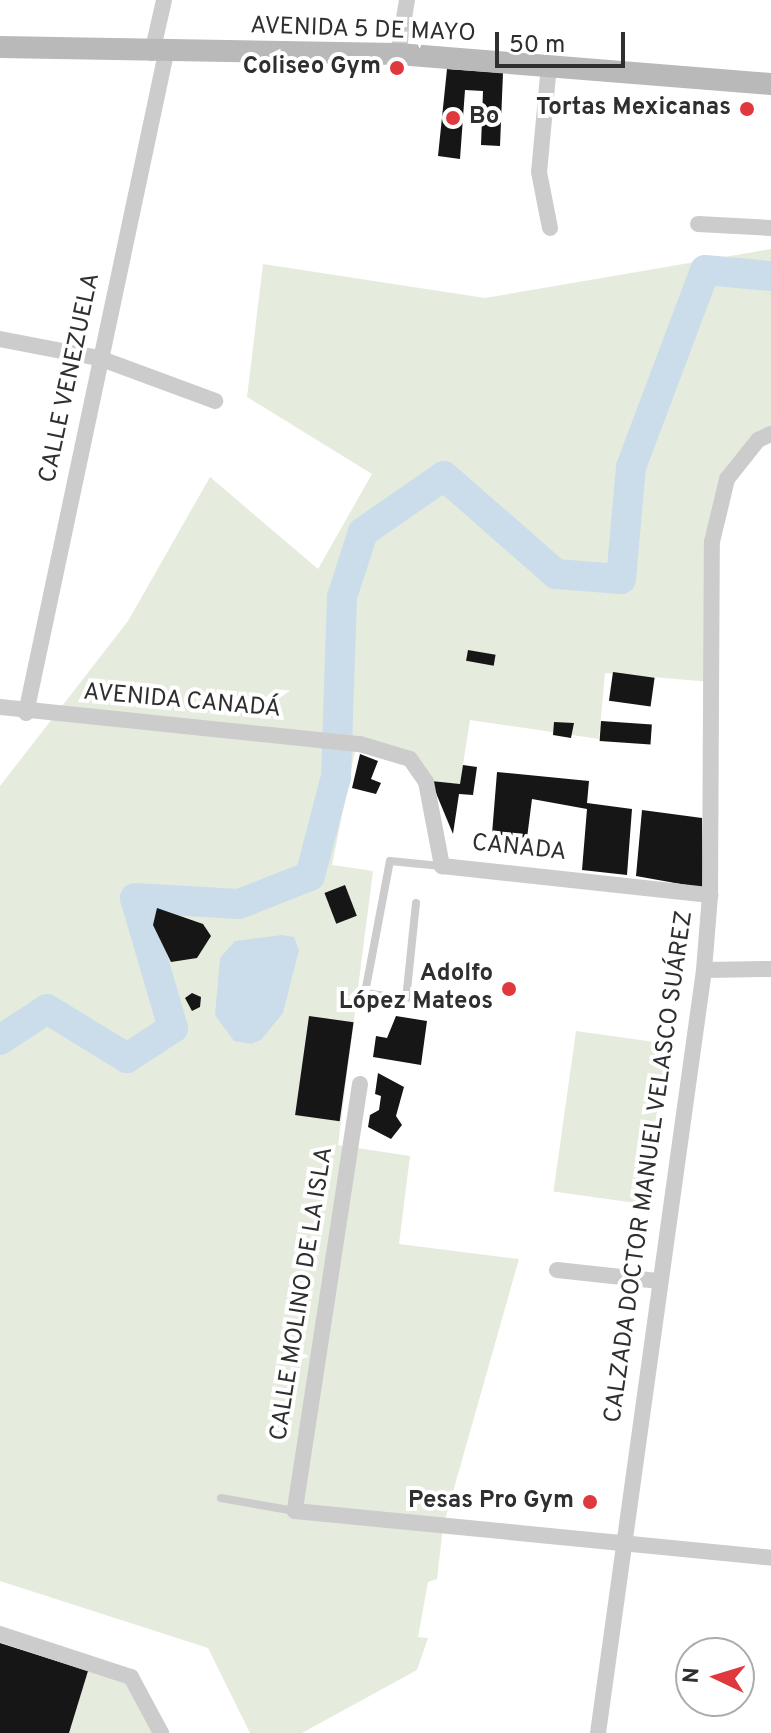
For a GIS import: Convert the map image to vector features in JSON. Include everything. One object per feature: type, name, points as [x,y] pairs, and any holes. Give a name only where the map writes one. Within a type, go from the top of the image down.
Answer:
[{"type":"main road","name":"AVENIDA 5 DE MAYO","points":[[0,47],[159,53],[398,54],[771,84]]},
{"type":"street","name":"CALLE VENEZUELA","points":[[26,713],[159,53],[164,0]]},
{"type":"street","points":[[398,54],[407,0]]},
{"type":"street","points":[[549,65],[539,172],[550,228]]},
{"type":"street","points":[[698,224],[771,228]]},
{"type":"street","points":[[0,339],[99,358],[215,401]]},
{"type":"street","name":"CALZADA DOCTOR MANUEL VELASCO SUÁREZ","points":[[598,1733],[704,970],[710,895],[712,542],[727,479],[758,440],[771,434]]},
{"type":"street","name":"AVENIDA CANADÁ","points":[[0,707],[26,713],[360,744]]},
{"type":"street","name":"CANADA","points":[[360,744],[410,759],[418,770],[426,782],[442,866],[710,895]]},
{"type":"street","points":[[704,970],[771,969]]},
{"type":"street","name":"CALLE MOLINO DE LA ISLA","points":[[295,1511],[360,1084]]},
{"type":"street","points":[[557,1270],[659,1281]]},
{"type":"street","points":[[295,1511],[771,1558]]},
{"type":"street","points":[[0,1634],[131,1677],[161,1733]]},
{"type":"lane","points":[[416,903],[406,999],[365,993],[390,861],[442,866]]},
{"type":"lane","points":[[221,1498],[295,1511]]},
{"type":"shaded area","points":[[771,249],[771,428],[724,477],[711,682],[605,673],[599,739],[470,720],[460,784],[431,781],[358,736],[332,865],[373,871],[338,1145],[410,1156],[399,1244],[519,1259],[443,1527],[437,1579],[428,1582],[418,1637],[428,1638],[417,1670],[302,1733],[250,1733],[208,1648],[0,1581],[0,786],[128,621],[210,477],[318,569],[372,474],[247,397],[263,264],[485,298]]},
{"type":"shaded area","points":[[576,1031],[667,1044],[645,1204],[553,1191]]},
{"type":"shaded area","points":[[88,1671],[129,1680],[155,1733],[69,1733]]},
{"type":"water","points":[[282,935],[294,937],[299,950],[283,1013],[261,1040],[251,1044],[234,1041],[215,1015],[220,958],[235,941]]},
{"type":"building","name":"Bo","points":[[447,69],[503,73],[500,146],[481,145],[483,91],[465,90],[460,159],[438,156]]},
{"type":"building","points":[[468,650],[496,655],[494,666],[466,661]]},
{"type":"building","points":[[613,672],[655,678],[651,707],[609,701]]},
{"type":"building","points":[[601,721],[652,725],[650,745],[600,741]]},
{"type":"building","points":[[554,722],[574,723],[571,738],[553,735]]},
{"type":"building","points":[[360,754],[378,761],[371,779],[381,783],[376,794],[352,788]]},
{"type":"building","points":[[463,765],[477,767],[473,795],[459,794],[453,834],[431,781],[460,784]]},
{"type":"building","points":[[497,772],[589,781],[587,803],[632,809],[627,875],[582,870],[587,809],[532,799],[527,838],[492,834]]},
{"type":"building","points":[[642,810],[702,818],[703,888],[636,876]]},
{"type":"building","points":[[345,885],[357,916],[336,924],[324,893]]},
{"type":"building","points":[[157,908],[203,924],[211,936],[197,958],[171,962],[153,925]]},
{"type":"building","points":[[192,993],[201,997],[200,1007],[192,1011],[185,998]]},
{"type":"building","points":[[309,1016],[354,1022],[340,1121],[295,1115]]},
{"type":"building","points":[[396,1016],[427,1021],[421,1065],[373,1057],[376,1036],[387,1038]]},
{"type":"building","points":[[378,1073],[404,1087],[396,1116],[402,1125],[391,1139],[368,1127],[370,1115],[379,1110],[381,1096],[375,1094]]},
{"type":"building","points":[[0,1643],[88,1671],[69,1733],[0,1733]]},
{"type":"waterway","points":[[0,1040],[47,1009],[127,1058],[173,1028],[135,898],[239,904],[310,876],[336,777],[342,597],[363,532],[444,476],[556,574],[621,579],[631,467],[705,270],[771,276]]},
{"type":"place","name":"Coliseo Gym","points":[[397,68]]},
{"type":"place","name":"Tortas Mexicanas","points":[[747,109]]},
{"type":"place","name":"Bo","points":[[453,118]]},
{"type":"place","name":"Adolfo López Mateos","points":[[509,989]]},
{"type":"place","name":"Pesas Pro Gym","points":[[590,1502]]}]
